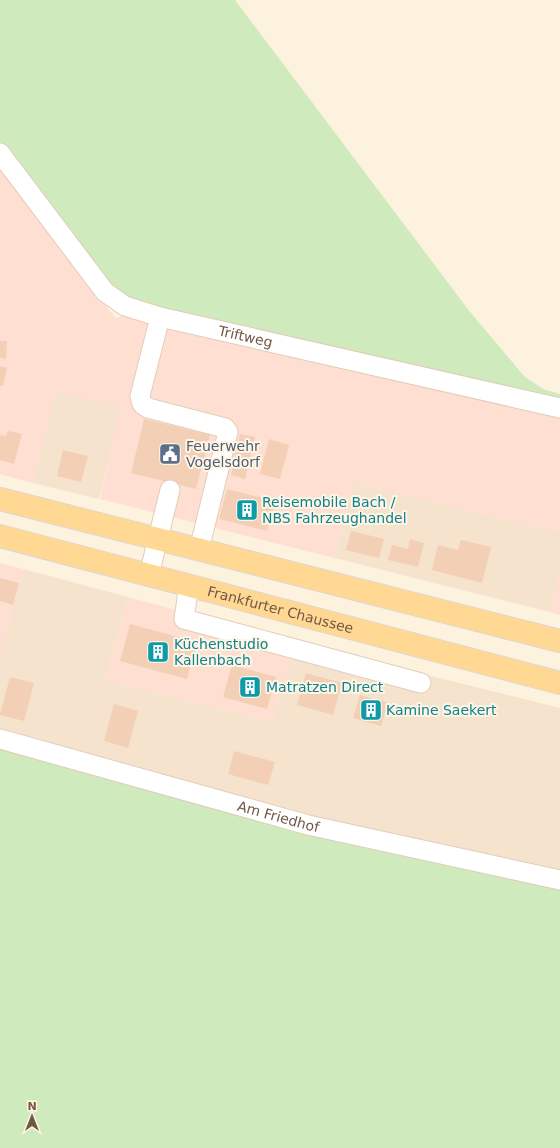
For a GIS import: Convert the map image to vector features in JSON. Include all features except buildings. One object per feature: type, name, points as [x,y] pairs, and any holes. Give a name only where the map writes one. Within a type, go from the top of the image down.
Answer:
[{"type":"main road","points":[[0,499],[560,641]]},
{"type":"main road","name":"Frankfurter Chaussee","points":[[0,536],[560,683]]},
{"type":"lane","name":"Triftweg","points":[[0,153],[105,292],[125,306],[160,317],[560,408]]},
{"type":"lane","points":[[160,317],[140,396],[142,404],[148,408],[225,428],[228,432],[199,550]]},
{"type":"lane","points":[[149,575],[170,490]]},
{"type":"lane","points":[[189,585],[184,619],[421,683]]},
{"type":"lane","name":"Am Friedhof","points":[[0,740],[308,825],[560,880]]},
{"type":"shaded area","points":[[0,165],[116,319],[122,315],[249,343],[560,417],[560,532],[353,483],[335,558],[100,499],[121,406],[55,391],[33,483],[0,474]]},
{"type":"shaded area","points":[[55,390],[122,406],[99,499],[33,483]]},
{"type":"shaded area","points":[[353,483],[560,532],[560,572],[550,612],[335,558]]},
{"type":"shaded area","points":[[0,563],[23,569],[0,655]]},
{"type":"shaded area","points":[[23,569],[128,597],[105,681],[272,722],[294,642],[560,708],[560,889],[0,747],[0,655]]},
{"type":"shaded area","points":[[560,572],[560,615],[550,612]]},
{"type":"shaded area","points":[[128,597],[294,642],[272,722],[105,681]]},
{"type":"green space","points":[[0,0],[235,0],[470,312],[525,377],[543,389],[560,394],[560,405],[125,302],[0,146]]},
{"type":"green space","points":[[0,747],[560,889],[560,1148],[0,1148]]},
{"type":"place","name":"Feuerwehr Vogelsdorf","points":[[170,454]]},
{"type":"place","name":"Reisemobile Bach / NBS Fahrzeughandel","points":[[247,510]]},
{"type":"place","name":"Küchenstudio Kallenbach","points":[[158,652]]},
{"type":"place","name":"Matratzen Direct","points":[[250,687]]},
{"type":"place","name":"Kamine Saekert","points":[[371,710]]}]
